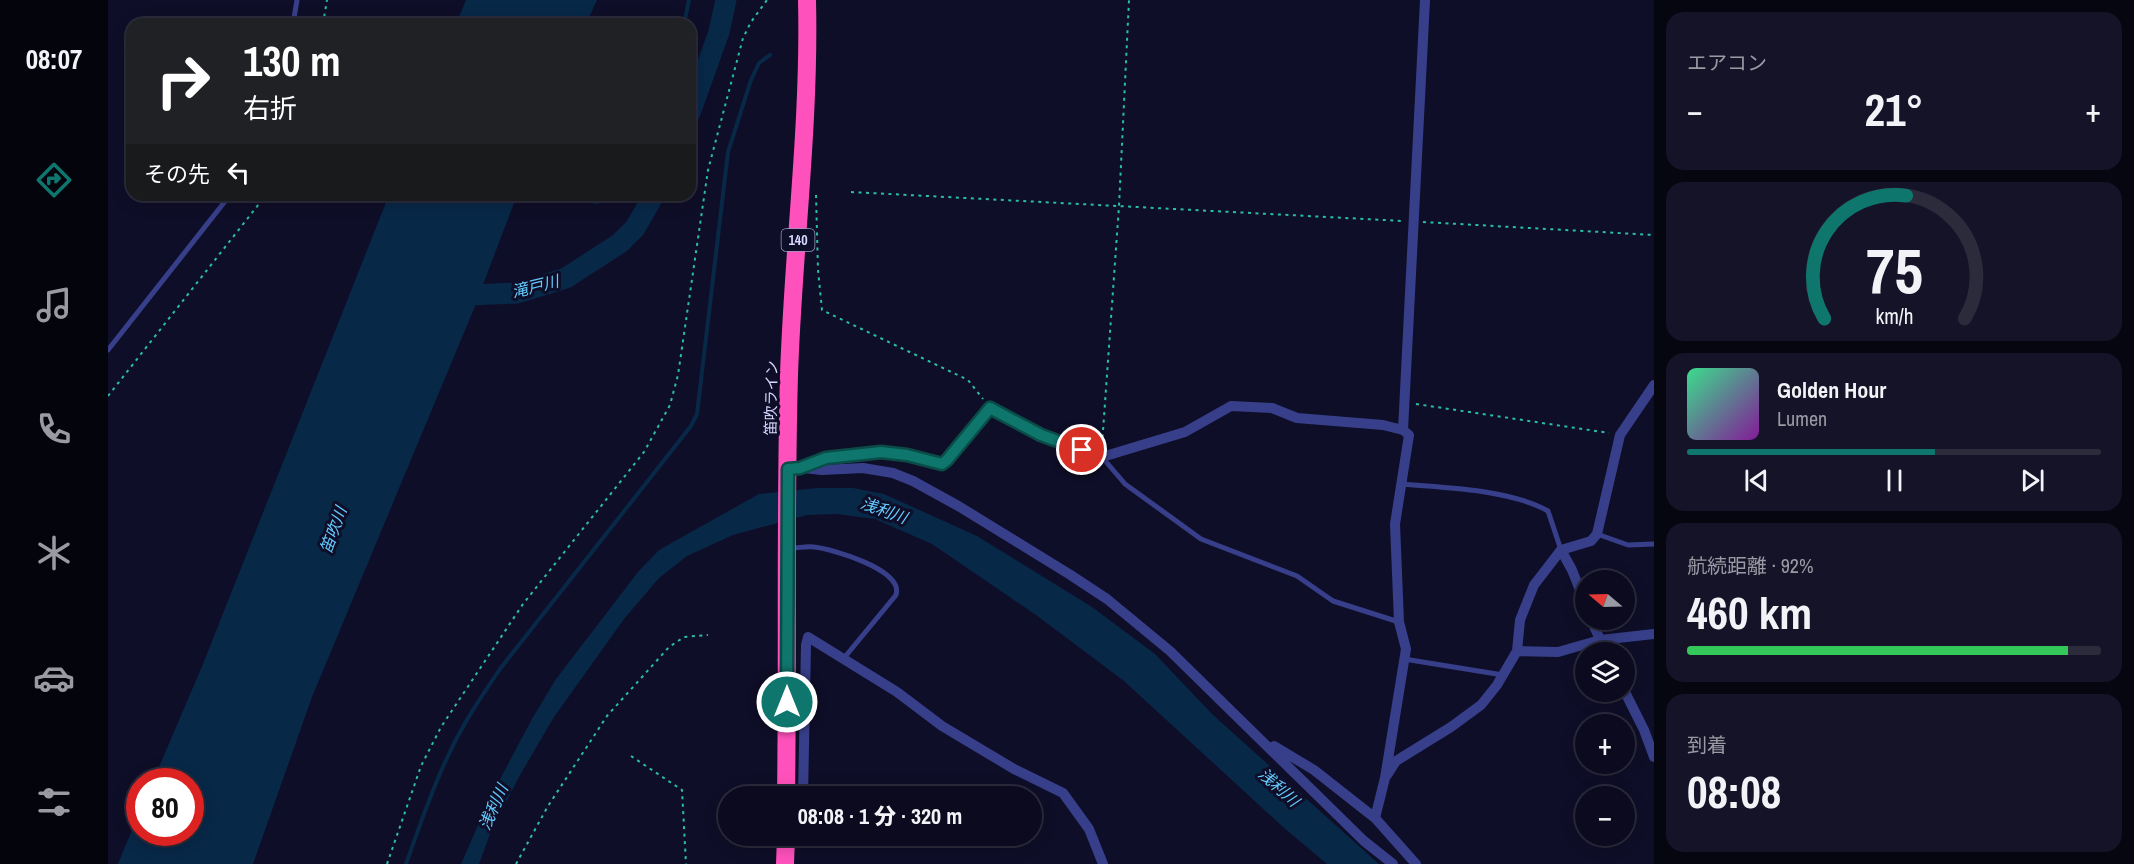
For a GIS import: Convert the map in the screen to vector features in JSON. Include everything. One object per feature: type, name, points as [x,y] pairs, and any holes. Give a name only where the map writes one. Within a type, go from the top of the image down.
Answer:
[{"type":"highway","name":"笛吹ライン","points":[[786,786],[788,542],[792,472],[789,374],[807,111],[807,0]]},
{"type":"highway","points":[[785,864],[786,846]]},
{"type":"street","points":[[1403,430],[1425,0]]},
{"type":"street","points":[[1385,778],[1396,761],[1451,727],[1481,705],[1503,675],[1517,651],[1520,620],[1533,585],[1561,550],[1591,541],[1597,534],[1620,435],[1654,385]]},
{"type":"street","points":[[792,472],[826,458],[881,452],[907,455],[942,464],[990,408],[1041,435],[1102,457],[1185,432],[1231,406],[1272,408],[1297,418],[1383,425],[1403,430],[1409,435],[1395,524],[1399,622],[1406,649],[1385,778],[1375,818]]},
{"type":"street","points":[[792,472],[863,468],[893,473],[913,481],[960,507],[1069,574],[1107,599],[1170,651],[1364,841],[1393,864]]},
{"type":"street","points":[[1561,550],[1575,578]]},
{"type":"street","points":[[1596,630],[1600,640]]},
{"type":"street","points":[[1517,651],[1558,652],[1600,640],[1654,634]]},
{"type":"street","points":[[803,786],[808,638],[897,692],[942,726],[1014,769],[1063,793],[1089,829],[1103,864]]},
{"type":"street","points":[[1630,702],[1654,757]]},
{"type":"street","points":[[1259,737],[1314,770],[1375,818],[1416,864]]},
{"type":"lane","points":[[294,18],[297,0]]},
{"type":"lane","points":[[108,350],[225,201]]},
{"type":"lane","points":[[1102,457],[1125,484],[1201,538],[1298,576],[1333,601],[1399,622]]},
{"type":"lane","points":[[1401,484],[1493,494],[1524,500],[1548,511],[1561,550]]},
{"type":"lane","points":[[1597,534],[1628,545],[1654,544]]},
{"type":"lane","points":[[788,542],[853,557],[887,574],[896,583],[898,589],[896,595],[844,658]]},
{"type":"lane","points":[[1404,659],[1503,675]]},
{"type":"path","points":[[324,18],[327,0]]},
{"type":"path","points":[[387,864],[421,766],[441,727],[522,604],[644,452],[670,405],[678,375],[708,170],[743,38],[767,0]]},
{"type":"path","points":[[1102,457],[1119,206],[1129,0]]},
{"type":"path","points":[[816,190],[818,270],[822,310],[968,380],[990,408]]},
{"type":"path","points":[[851,192],[1414,222],[1455,222],[1654,235]]},
{"type":"path","points":[[108,396],[261,201]]},
{"type":"path","points":[[1404,402],[1620,435]]},
{"type":"path","points":[[516,864],[548,807],[607,716],[669,647],[684,637],[708,635]]},
{"type":"path","points":[[631,756],[682,790],[686,864]]},
{"type":"water","points":[[466,0],[597,0],[589,18],[458,18]]},
{"type":"water","name":"笛吹川","points":[[387,201],[515,201],[473,311],[312,697],[253,864],[118,864],[126,845],[204,846],[204,768],[159,768],[203,664]]},
{"type":"water","name":"浅利川","points":[[817,488],[853,488],[884,494],[977,536],[1092,607],[1155,654],[1213,715],[1379,864],[1327,864],[1283,827],[1124,681],[1036,615],[932,544],[875,519],[836,514],[807,515],[733,535],[687,556],[659,578],[624,619],[554,717],[520,775],[490,834],[479,864],[461,864],[489,800],[556,679],[638,572],[659,550],[759,494]]},
{"type":"waterway","points":[[685,18],[689,0]]},
{"type":"waterway","name":"滝戸川","points":[[696,96],[719,32],[726,0]]},
{"type":"waterway","points":[[406,864],[442,769],[459,733],[479,701],[500,669],[691,426],[697,414],[728,152],[751,80],[759,63],[770,55]]},
{"type":"waterway","points":[[592,201],[598,201]]},
{"type":"waterway","name":"滝戸川","points":[[450,296],[517,293],[566,278],[620,243],[635,228],[651,201]]},
{"type":"route","points":[[787,702],[788,469],[800,468],[826,458],[881,452],[907,455],[942,464],[990,408],[1041,435],[1082,450]]}]
